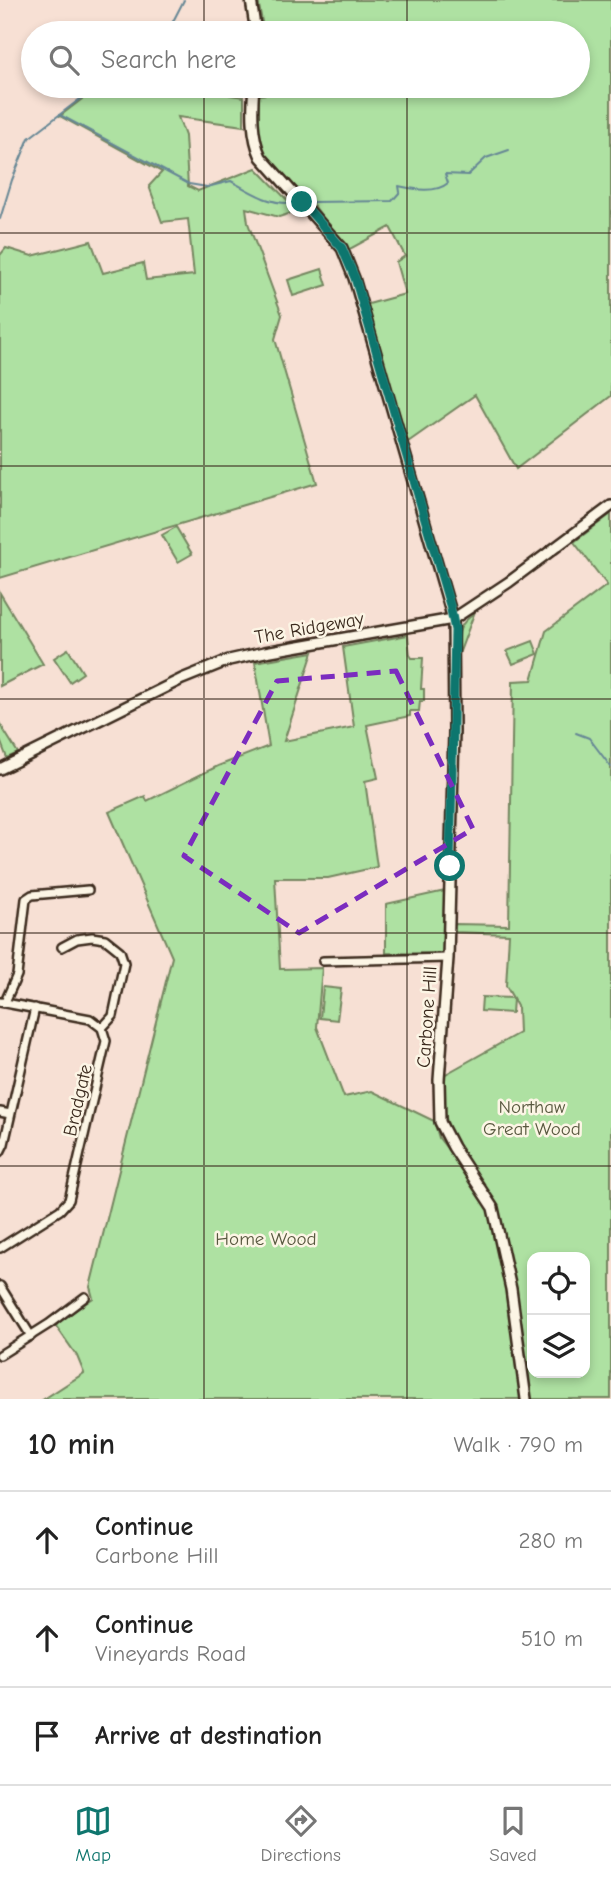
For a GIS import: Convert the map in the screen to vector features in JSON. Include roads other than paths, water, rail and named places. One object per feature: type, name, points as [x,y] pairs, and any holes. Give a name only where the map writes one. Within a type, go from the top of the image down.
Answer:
[{"type":"street","points":[[251,0],[254,21]]},
{"type":"street","name":"Carbone Hill","points":[[254,98],[255,144],[261,157],[342,248],[355,278],[453,619],[455,697],[448,958],[439,1080],[440,1122],[493,1208],[511,1289],[526,1399]]},
{"type":"street","name":"The Ridgeway","points":[[0,769],[182,679],[229,660],[453,619],[509,582],[611,506]]},
{"type":"street","points":[[62,947],[77,939],[92,937],[105,939],[120,951],[124,963],[113,1016],[102,1028],[90,1019],[2,1002],[17,975],[26,899],[32,895],[88,890]]},
{"type":"street","points":[[323,961],[448,958]]},
{"type":"street","points":[[0,1152],[35,1008]]},
{"type":"street","name":"Bradgate","points":[[0,1248],[60,1210],[69,1200],[106,1046],[102,1028]]},
{"type":"street","points":[[0,1112],[10,1114]]},
{"type":"street","points":[[0,1286],[31,1336]]},
{"type":"street","points":[[0,1355],[85,1297]]},
{"type":"waterway","points":[[173,21],[184,0]]},
{"type":"waterway","points":[[0,219],[29,138],[81,98]]},
{"type":"waterway","points":[[60,115],[189,184],[207,187],[231,181],[267,199],[291,203]]},
{"type":"waterway","points":[[312,202],[392,201],[400,192],[399,186],[437,189],[448,183],[445,174],[468,175],[486,158],[509,150]]},
{"type":"waterway","points":[[576,733],[589,738],[611,767]]},
{"type":"park label","name":"Northaw Great Wood","points":[[532,1117]]},
{"type":"park label","name":"Home Wood","points":[[266,1238]]}]
